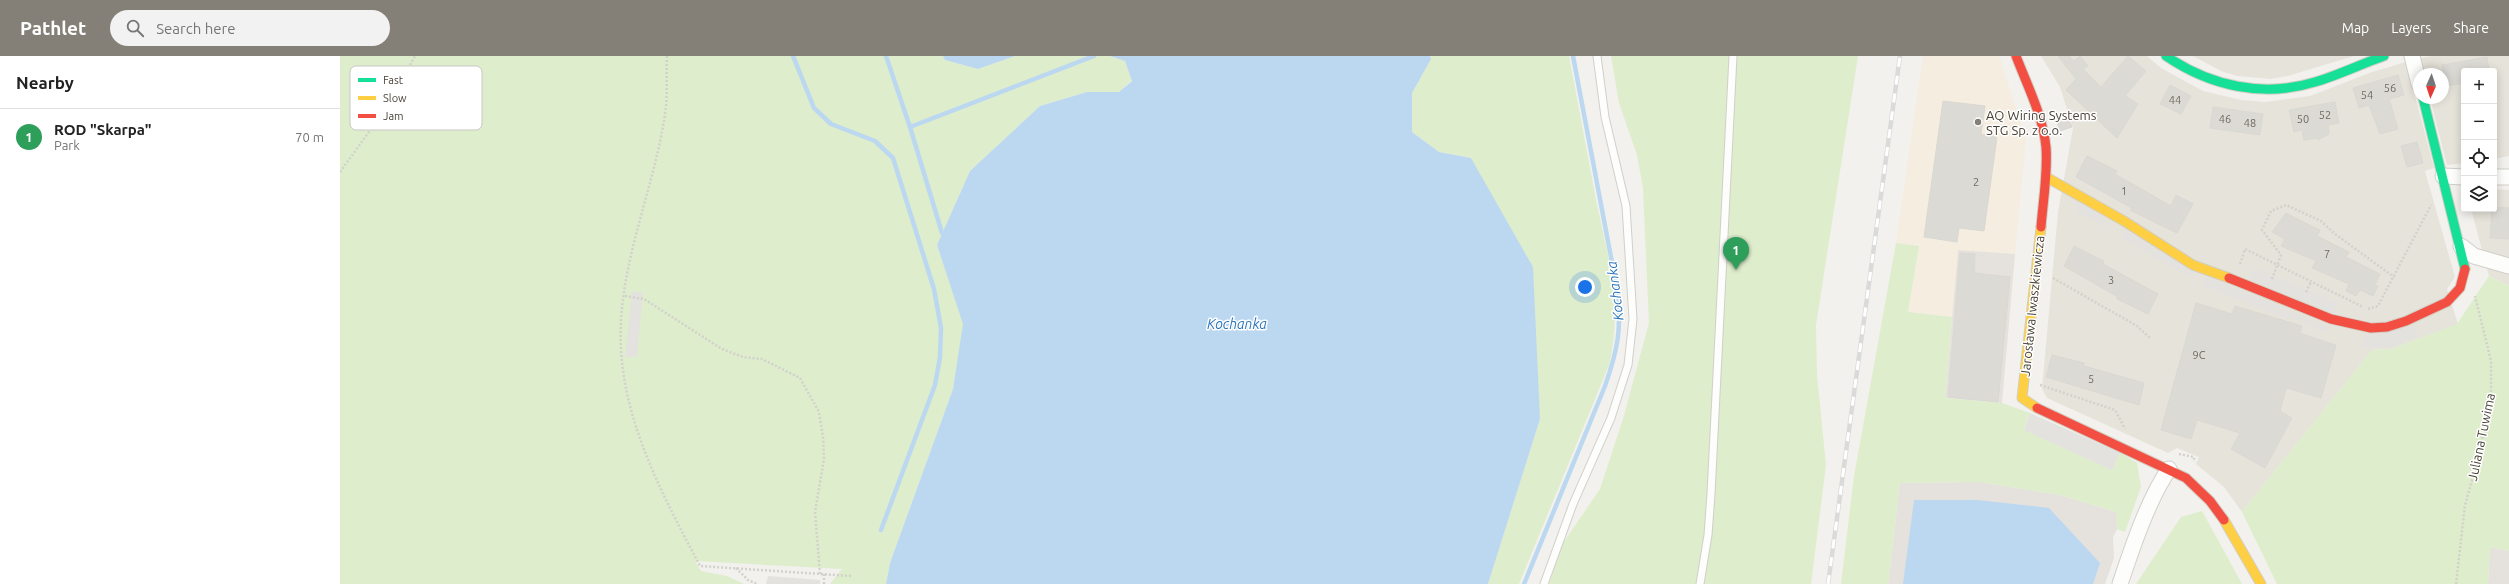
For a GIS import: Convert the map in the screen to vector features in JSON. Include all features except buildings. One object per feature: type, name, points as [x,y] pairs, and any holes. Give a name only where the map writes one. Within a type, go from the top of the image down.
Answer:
[{"type":"street","name":"Jarosława Iwaszkiewicza","points":[[2016,56],[2038,113],[2046,146],[2046,177],[2022,398],[2027,403],[2169,469],[2186,478],[2204,492],[2222,514],[2261,584]]},
{"type":"street","points":[[2166,56],[2183,67],[2212,81],[2257,90],[2295,87],[2314,82],[2384,56]]},
{"type":"street","points":[[2412,56],[2415,68]]},
{"type":"street","points":[[2046,177],[2123,220],[2207,272],[2224,279],[2234,279],[2266,294],[2334,319],[2376,328],[2396,325],[2449,303],[2459,292],[2466,271],[2424,104]]},
{"type":"street","points":[[2497,177],[2509,177]]},
{"type":"street","points":[[2444,182],[2461,178]]},
{"type":"street","points":[[2461,246],[2474,256],[2509,266]]},
{"type":"street","points":[[2120,584],[2131,551],[2160,482],[2169,469]]},
{"type":"lane","points":[[1544,584],[1573,504],[1611,418],[1628,365],[1633,319],[1626,206],[1605,117],[1597,56]]},
{"type":"lane","points":[[1700,584],[1708,535],[1711,494],[1733,56]]},
{"type":"path","points":[[409,66],[415,56]]},
{"type":"path","points":[[667,56],[665,113],[628,270],[621,321],[624,375],[636,426],[657,483],[700,566],[851,576]]},
{"type":"path","points":[[340,172],[370,130]]},
{"type":"path","points":[[2247,250],[2366,309],[2378,306],[2432,201],[2444,182]]},
{"type":"path","points":[[2266,294],[2281,255],[2262,230],[2271,211],[2286,205],[2321,221],[2335,234],[2394,277]]},
{"type":"path","points":[[2049,276],[2137,326],[2151,339]]},
{"type":"path","name":"Juliana Tuwima","points":[[2456,584],[2465,505],[2478,463],[2491,398],[2491,361],[2474,289],[2463,282]]},
{"type":"path","points":[[625,296],[644,299],[722,349],[743,357],[762,359],[781,366],[800,378],[819,412],[823,437],[823,472],[815,512],[820,574]]},
{"type":"path","points":[[2037,384],[2115,410],[2128,434]]},
{"type":"path","points":[[2172,453],[2194,457],[2193,467]]},
{"type":"path","points":[[736,568],[748,580],[757,584]]},
{"type":"path","points":[[824,574],[824,584]]},
{"type":"shaded area","points":[[1923,56],[1999,56],[2026,139],[2015,254],[1958,250],[1952,317],[1908,312],[1919,246],[1896,243]]},
{"type":"shaded area","points":[[2041,56],[2147,56],[2161,68],[2203,91],[2241,100],[2266,102],[2310,96],[2372,72],[2406,62],[2413,88],[2413,104],[2417,104],[2434,168],[2425,171],[2455,277],[2447,289],[2458,324],[2392,349],[2372,350],[2242,512],[2224,487],[2196,464],[2199,457],[2177,448],[2168,453],[2047,398],[2042,389],[2058,212],[2073,128],[2060,87]]},
{"type":"shaded area","points":[[2193,56],[2354,56],[2288,76],[2271,79],[2237,76],[2221,71]]},
{"type":"shaded area","points":[[2433,56],[2509,56],[2509,156],[2497,158],[2497,68],[2461,68],[2461,163],[2447,165],[2432,104],[2449,104],[2449,68],[2422,68],[2420,58]]},
{"type":"shaded area","points":[[2497,189],[2509,190],[2509,286],[2489,276],[2472,212],[2497,212]]},
{"type":"shaded area","points":[[2074,198],[2105,217],[2105,227],[2076,212]]},
{"type":"shaded area","points":[[2123,229],[2196,270],[2191,278],[2123,239]]},
{"type":"shaded area","points":[[1958,250],[2015,254],[2002,403],[1945,398]]},
{"type":"shaded area","points":[[2254,268],[2338,302],[2334,314],[2249,279]]},
{"type":"shaded area","points":[[2206,276],[2328,327],[2326,332],[2290,317],[2288,320],[2201,285]]},
{"type":"shaded area","points":[[632,291],[643,293],[637,357],[625,357]]},
{"type":"shaded area","points":[[2414,326],[2419,336],[2392,347],[2362,347],[2364,335]]},
{"type":"shaded area","points":[[2030,413],[2120,453],[2112,470],[2024,430]]},
{"type":"shaded area","points":[[1980,482],[2060,495],[2116,512],[2117,529],[2113,537],[2114,558],[2105,584],[1888,584],[1900,483]]},
{"type":"shaded area","points":[[2490,547],[2509,551],[2509,584],[2488,584]]},
{"type":"shaded area","points":[[768,576],[820,580],[820,584],[766,584]]},
{"type":"green space","points":[[340,56],[943,56],[945,60],[978,69],[1015,56],[1110,56],[1125,61],[1132,80],[1119,92],[1087,92],[1040,106],[970,171],[937,245],[964,324],[953,389],[890,563],[886,584],[830,584],[842,569],[695,561],[701,571],[727,576],[744,584],[340,584]]},
{"type":"green space","points":[[1430,56],[1569,56],[1609,262],[1615,323],[1609,365],[1519,584],[1488,584],[1540,419],[1471,158],[1439,152],[1412,132],[1412,93],[1431,59]]},
{"type":"green space","points":[[1611,56],[1858,56],[1816,325],[1817,375],[1826,465],[1811,584],[1549,584],[1563,543],[1600,489],[1623,419],[1649,323],[1643,188],[1637,155],[1619,103]]},
{"type":"green space","points":[[1896,243],[1919,246],[1908,312],[1952,317],[1945,398],[2002,403],[2030,413],[2024,429],[2112,470],[2120,453],[2137,463],[2141,487],[2125,532],[2117,529],[2116,512],[2060,495],[1980,482],[1900,483],[1888,584],[1841,584],[1854,476]]},
{"type":"green space","points":[[2489,276],[2509,286],[2509,551],[2490,547],[2488,584],[2277,584],[2242,512],[2372,350],[2392,349],[2457,324]]},
{"type":"green space","points":[[2202,511],[2242,584],[2136,584],[2181,517]]},
{"type":"water","points":[[943,56],[1015,56],[978,69],[945,60]]},
{"type":"water","name":"Kochanka","points":[[1110,56],[1430,56],[1431,59],[1412,93],[1412,132],[1439,152],[1471,158],[1533,267],[1540,419],[1488,584],[886,584],[890,563],[953,389],[963,324],[937,245],[970,171],[1040,106],[1087,92],[1119,92],[1132,81],[1125,61]]},
{"type":"water","points":[[1914,500],[1977,500],[2049,508],[2100,563],[2093,584],[1903,584]]},
{"type":"waterway","points":[[793,56],[814,108],[831,124],[875,141],[893,158],[934,289],[941,328],[940,357],[935,385],[881,530]]},
{"type":"waterway","points":[[886,56],[910,127],[942,233]]},
{"type":"waterway","points":[[910,127],[1094,56]]},
{"type":"waterway","name":"Kochanka","points":[[1524,584],[1605,386],[1618,338],[1619,315],[1617,289],[1573,56]]},
{"type":"railway","points":[[1828,584],[1900,56]]},
{"type":"traffic: fast","points":[[2166,56],[2201,75],[2219,82],[2257,89],[2295,87],[2315,82],[2384,56]]},
{"type":"traffic: fast","points":[[2424,104],[2465,269]]},
{"type":"traffic: slow","points":[[2046,177],[2124,221],[2193,265],[2229,278]]},
{"type":"traffic: slow","points":[[2037,408],[2022,398],[2041,227]]},
{"type":"traffic: slow","points":[[2224,520],[2261,584]]},
{"type":"traffic: jam","points":[[2016,56],[2030,89],[2042,124],[2046,147],[2046,177],[2041,227]]},
{"type":"traffic: jam","points":[[2229,278],[2331,319],[2371,328],[2387,327],[2406,321],[2447,302],[2460,288],[2465,269]]},
{"type":"traffic: jam","points":[[2037,408],[2186,478],[2210,501],[2224,520]]},
{"type":"place","name":"AQ Wiring Systems STG Sp. z o.o.","points":[[1978,122]]},
{"type":"place","name":"ROD \"Skarpa\"","points":[[1736,270]]}]
